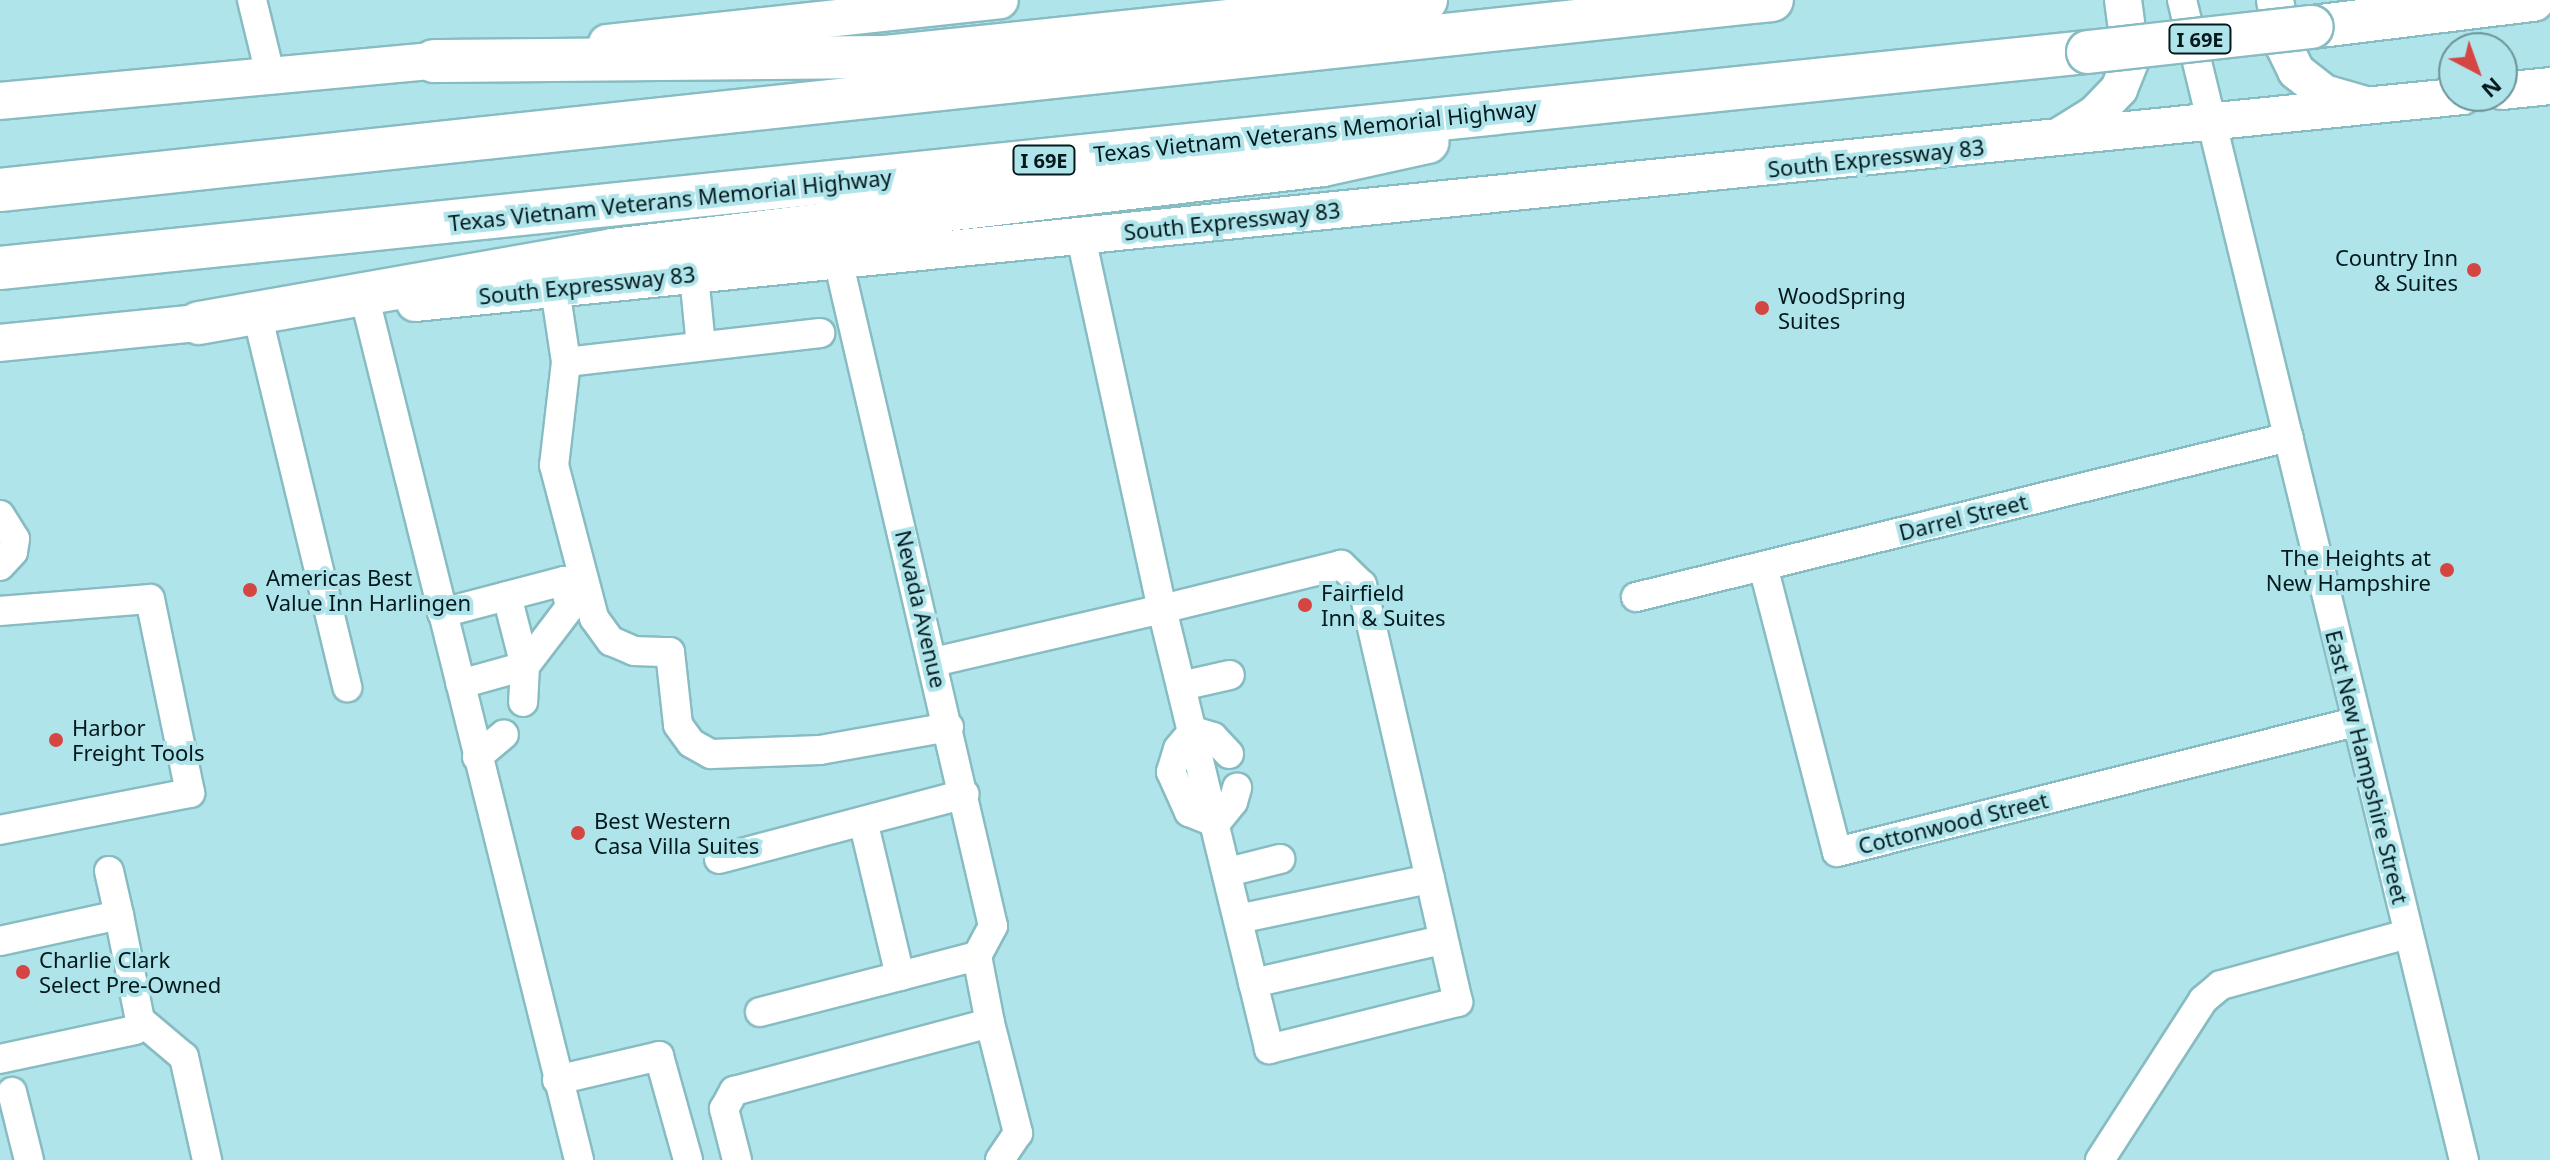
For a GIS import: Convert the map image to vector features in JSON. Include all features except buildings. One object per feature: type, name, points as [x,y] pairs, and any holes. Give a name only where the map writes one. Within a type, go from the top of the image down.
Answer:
[{"type":"highway","points":[[434,61],[886,57],[1426,0]]},
{"type":"highway","points":[[0,190],[1772,0]]},
{"type":"highway","name":"Texas Vietnam Veterans Memorial Highway","points":[[0,268],[1657,94],[2088,52],[2533,0]]},
{"type":"highway","points":[[199,323],[612,250],[1323,165],[1657,94]]},
{"type":"main road","points":[[0,101],[434,61],[819,10],[1000,0]]},
{"type":"main road","points":[[2053,140],[2095,114],[2119,89],[2131,59],[2123,0]]},
{"type":"main road","points":[[2275,0],[2283,44],[2296,71],[2324,93],[2370,107]]},
{"type":"main road","points":[[2518,89],[2550,86]]},
{"type":"main road","name":"South Expressway 83","points":[[0,343],[2209,125],[2438,99]]},
{"type":"street","points":[[252,0],[271,78]]},
{"type":"street","name":"East New Hampshire Street","points":[[2182,0],[2209,125],[2289,437],[2355,722],[2464,1160]]},
{"type":"street","points":[[1081,236],[1162,609],[1193,731]]},
{"type":"street","name":"Nevada Avenue","points":[[838,260],[965,794],[993,926],[977,956]]},
{"type":"street","points":[[694,275],[701,346]]},
{"type":"street","points":[[555,289],[566,362],[554,465],[594,618],[611,641],[634,651],[670,652],[678,725],[691,743],[711,754],[820,750],[949,727]]},
{"type":"street","points":[[367,307],[579,1160]]},
{"type":"street","points":[[258,318],[347,687]]},
{"type":"street","points":[[566,362],[820,333]]},
{"type":"street","name":"Darrel Street","points":[[1636,597],[2289,437]]},
{"type":"street","points":[[0,515],[15,539],[13,552],[0,566]]},
{"type":"street","points":[[934,662],[1341,565],[1362,585],[1458,1002],[1269,1049],[1216,823]]},
{"type":"street","name":"Cottonwood Street","points":[[1763,566],[1837,852],[2355,722]]},
{"type":"street","points":[[442,613],[564,581],[570,607],[525,666],[460,684]]},
{"type":"street","points":[[507,596],[525,666],[523,702]]},
{"type":"street","points":[[0,611],[150,599],[190,793],[0,830]]},
{"type":"street","points":[[1181,686],[1230,675]]},
{"type":"street","points":[[1193,731],[1213,737],[1229,754]]},
{"type":"street","points":[[1193,731],[1178,749],[1171,772],[1189,812],[1216,823]]},
{"type":"street","points":[[477,757],[504,734]]},
{"type":"street","points":[[1216,823],[1233,802],[1237,788]]},
{"type":"street","points":[[719,859],[965,794]]},
{"type":"street","points":[[863,821],[900,976]]},
{"type":"street","points":[[1228,872],[1280,859]]},
{"type":"street","points":[[0,1059],[135,1030],[140,1020],[109,871]]},
{"type":"street","points":[[1238,919],[1430,879]]},
{"type":"street","points":[[0,941],[119,915]]},
{"type":"street","points":[[2100,1160],[2203,1000],[2221,985],[2407,934]]},
{"type":"street","points":[[1253,983],[1443,940]]},
{"type":"street","points":[[760,1012],[977,956],[990,1023],[1018,1133],[1000,1160]]},
{"type":"street","points":[[140,1020],[184,1057],[207,1160]]},
{"type":"street","points":[[737,1160],[724,1109],[734,1091],[990,1023]]},
{"type":"street","points":[[557,1080],[659,1056],[688,1160]]},
{"type":"street","points":[[12,1092],[29,1160]]},
{"type":"place","name":"Country Inn & Suites","points":[[2474,270]]},
{"type":"place","name":"WoodSpring Suites","points":[[1762,308]]},
{"type":"place","name":"The Heights at New Hampshire","points":[[2447,570]]},
{"type":"place","name":"Americas Best Value Inn Harlingen","points":[[250,590]]},
{"type":"place","name":"Fairfield Inn & Suites","points":[[1305,605]]},
{"type":"place","name":"Harbor Freight Tools","points":[[56,740]]},
{"type":"place","name":"Best Western Casa Villa Suites","points":[[578,833]]},
{"type":"place","name":"Charlie Clark Select Pre-Owned","points":[[23,972]]}]
